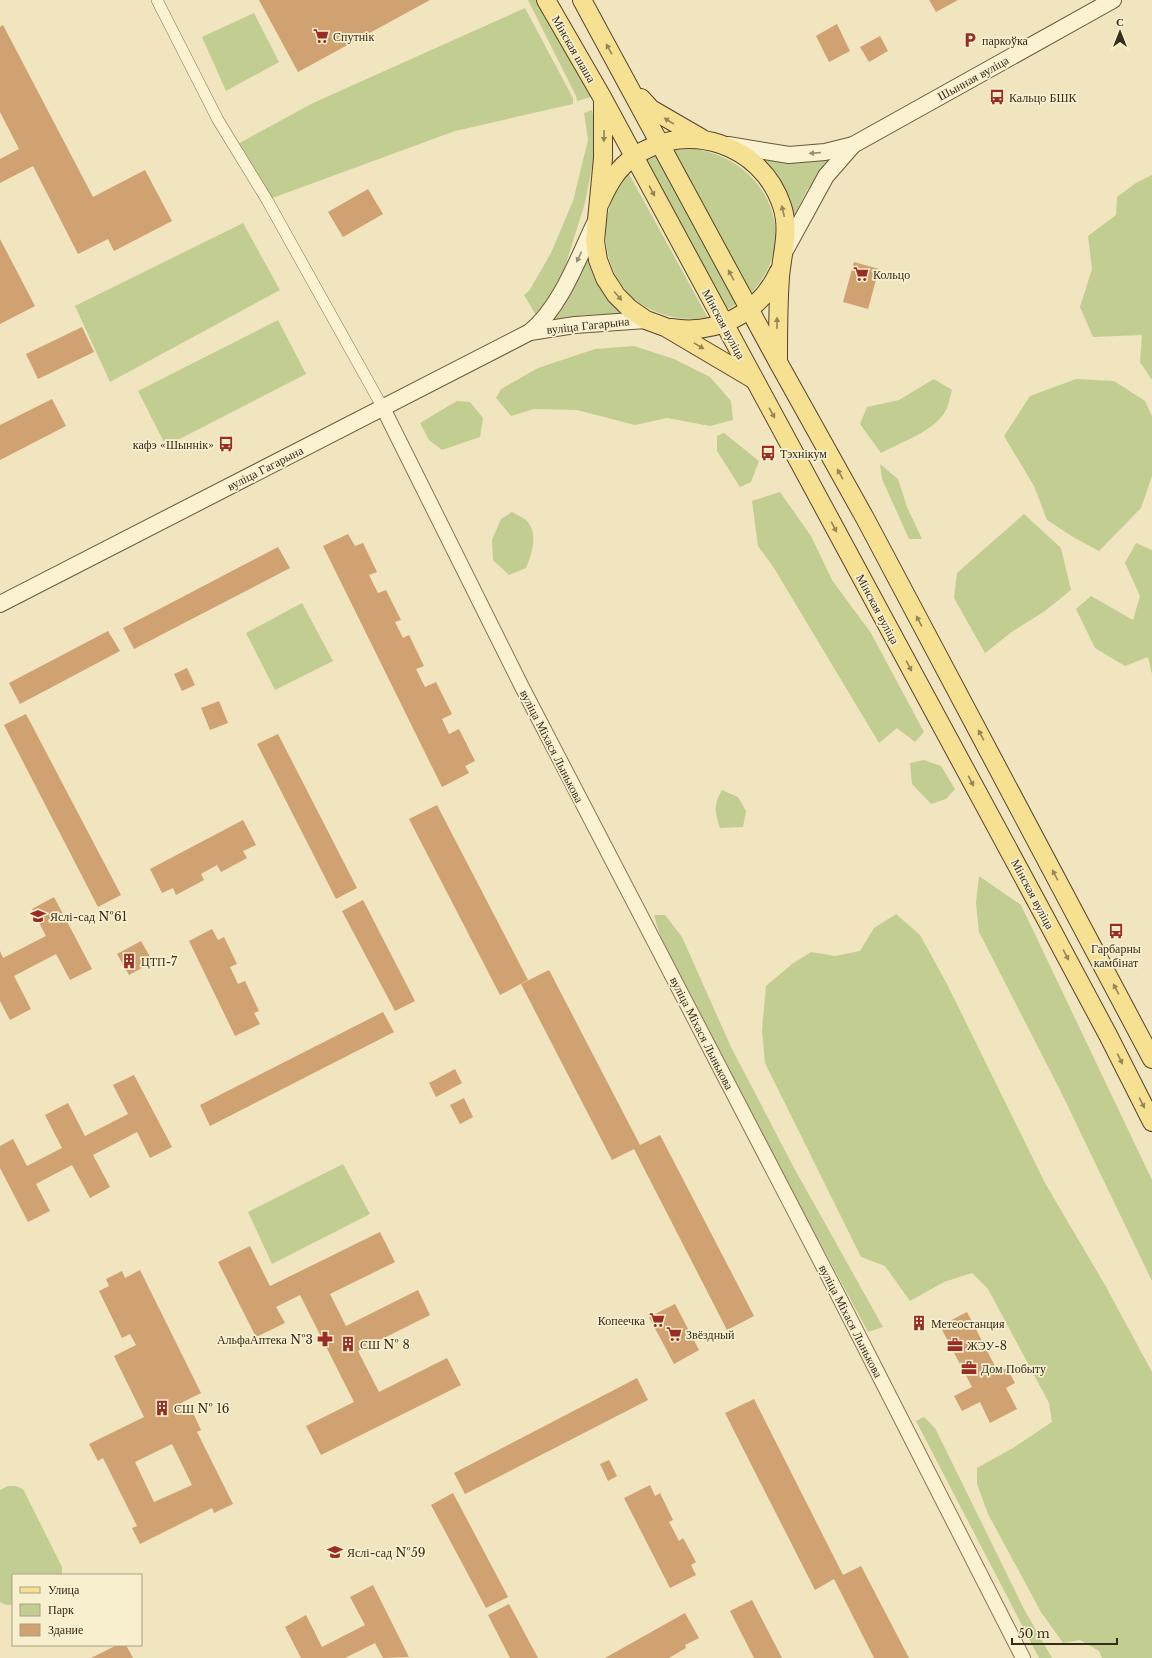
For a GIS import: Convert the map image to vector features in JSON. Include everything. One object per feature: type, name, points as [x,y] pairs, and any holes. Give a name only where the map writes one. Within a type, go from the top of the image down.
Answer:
[{"type":"main road","name":"Мінская шаша","points":[[546,0],[602,98]]},
{"type":"main road","points":[[582,0],[778,362],[866,520],[1152,1059]]},
{"type":"main road","name":"Шынная вуліца","points":[[724,144],[789,155],[824,152],[853,145],[1113,0]]},
{"type":"main road","points":[[628,83],[651,109],[703,139]]},
{"type":"main road","name":"Мінская вуліца","points":[[602,98],[1047,921],[1152,1122]]},
{"type":"main road","points":[[602,98],[603,152],[600,203],[595,222],[595,241],[598,260],[605,278],[616,295],[630,309],[646,320],[665,327],[753,379]]},
{"type":"main road","points":[[600,203],[619,170],[634,157],[660,143],[681,139],[703,139],[724,144],[744,154],[760,168],[774,186],[784,213],[786,227],[786,249],[781,266],[773,283],[763,298],[750,310],[724,324],[705,329],[685,330],[665,327]]},
{"type":"main road","name":"Шынная вуліца","points":[[786,249],[826,176],[853,145]]},
{"type":"main road","name":"вуліца Гагарына","points":[[0,604],[530,332],[536,327],[551,308],[566,283],[595,222]]},
{"type":"main road","points":[[778,362],[777,312],[781,266]]},
{"type":"main road","name":"вуліца Гагарына","points":[[530,332],[574,325],[646,320]]},
{"type":"street","points":[[157,0],[218,120],[267,200],[383,408]]},
{"type":"street","name":"вуліца Міхася Лынькова","points":[[383,408],[522,687],[837,1293],[1023,1658]]},
{"type":"green space","points":[[528,0],[536,0],[591,97],[577,101],[576,96]]},
{"type":"green space","points":[[525,8],[573,98],[573,104],[455,131],[267,200],[234,146],[313,103]]},
{"type":"green space","points":[[254,13],[279,62],[226,91],[202,37]]},
{"type":"green space","points":[[592,110],[598,136],[585,203],[563,273],[537,317],[524,295],[529,291],[551,253],[573,201],[588,140],[584,113]]},
{"type":"green space","points":[[695,149],[720,156],[741,168],[758,185],[770,204],[775,226],[774,249],[766,271],[751,293],[672,150]]},
{"type":"green space","points":[[659,154],[740,302],[725,311],[643,163]]},
{"type":"green space","points":[[758,157],[835,158],[807,190],[791,222]]},
{"type":"green space","points":[[629,174],[708,318],[681,318],[668,316],[654,311],[636,300],[622,286],[613,268],[607,249],[606,229],[609,209],[617,191]]},
{"type":"green space","points":[[1152,175],[1152,380],[1140,362],[1142,335],[1093,337],[1080,307],[1092,269],[1088,236],[1116,215],[1117,197],[1136,183]]},
{"type":"green space","points":[[243,223],[280,290],[110,382],[75,306]]},
{"type":"green space","points":[[587,255],[592,273],[600,289],[611,303],[625,316],[586,315],[568,318],[548,324],[577,280]]},
{"type":"green space","points":[[278,320],[306,374],[166,446],[138,391]]},
{"type":"green space","points":[[634,346],[674,359],[710,377],[731,401],[733,420],[710,426],[667,418],[635,425],[577,410],[534,409],[511,416],[496,398],[501,389],[538,368],[595,349]]},
{"type":"green space","points":[[934,379],[952,390],[947,408],[942,416],[936,423],[918,435],[881,453],[860,424],[867,407],[899,400]]},
{"type":"green space","points":[[1076,379],[1114,381],[1145,401],[1152,416],[1152,476],[1141,508],[1099,551],[1073,537],[1047,520],[1034,486],[1004,436],[1030,396]]},
{"type":"green space","points":[[457,401],[470,402],[483,418],[480,437],[442,450],[429,440],[420,423]]},
{"type":"green space","points":[[724,433],[759,461],[751,482],[740,487],[717,451],[717,436]]},
{"type":"green space","points":[[880,464],[898,479],[907,507],[922,539],[909,539],[882,479]]},
{"type":"green space","points":[[780,492],[811,536],[832,580],[871,633],[924,732],[915,742],[897,728],[879,743],[774,568],[758,546],[752,501]]},
{"type":"green space","points":[[512,512],[525,519],[530,525],[533,543],[526,568],[509,575],[493,560],[492,540],[501,519]]},
{"type":"green space","points":[[1024,514],[1061,548],[1071,590],[1045,611],[1013,631],[985,653],[954,598],[957,573]]},
{"type":"green space","points":[[1136,543],[1152,550],[1152,674],[1148,657],[1125,666],[1095,648],[1076,609],[1091,596],[1133,620],[1140,596],[1125,563]]},
{"type":"green space","points":[[302,603],[333,661],[275,690],[246,633]]},
{"type":"green space","points":[[924,760],[941,766],[955,789],[946,799],[931,804],[912,784],[910,763]]},
{"type":"green space","points":[[722,790],[738,797],[746,811],[743,827],[720,828],[716,805]]},
{"type":"green space","points":[[979,876],[1021,905],[1152,1180],[1152,1281],[1060,1090],[979,932],[976,903]]},
{"type":"green space","points":[[896,914],[920,935],[947,984],[1045,1183],[1105,1285],[1152,1372],[1152,1658],[1102,1658],[1099,1651],[1080,1640],[1063,1643],[1041,1612],[988,1514],[977,1484],[977,1468],[1013,1448],[1052,1422],[1049,1403],[988,1289],[972,1273],[944,1282],[910,1301],[885,1266],[861,1257],[765,1063],[762,1030],[766,986],[792,964],[811,952],[835,956],[860,951],[874,928]]},
{"type":"green space","points":[[654,915],[665,915],[682,937],[731,1047],[793,1166],[883,1327],[868,1332],[749,1112],[679,978],[665,947]]},
{"type":"green space","points":[[343,1164],[370,1214],[272,1264],[248,1212]]},
{"type":"green space","points":[[924,1417],[935,1428],[1025,1611],[1052,1658],[1039,1658],[916,1421]]},
{"type":"green space","points":[[8,1486],[16,1486],[23,1489],[62,1567],[62,1574],[12,1574],[12,1605],[6,1605],[0,1602],[0,1490]]},
{"type":"building","name":"Спутнік","points":[[259,0],[430,0],[298,72]]},
{"type":"building","points":[[929,0],[958,0],[936,12]]},
{"type":"building","points":[[837,24],[850,51],[829,62],[816,36]]},
{"type":"building","points":[[3,25],[93,197],[145,170],[172,221],[114,251],[108,239],[78,254],[33,166],[0,183],[0,159],[19,149],[0,112],[0,27]]},
{"type":"building","points":[[880,36],[888,51],[869,62],[860,47]]},
{"type":"building","points":[[368,189],[383,214],[343,237],[328,212]]},
{"type":"building","points":[[0,239],[35,306],[0,324]]},
{"type":"building","points":[[854,262],[879,269],[868,309],[843,302]]},
{"type":"building","points":[[82,327],[94,352],[38,379],[26,354]]},
{"type":"building","points":[[52,399],[66,426],[0,460],[0,425]]},
{"type":"building","points":[[348,534],[355,546],[363,543],[377,572],[369,575],[378,593],[386,590],[401,620],[395,622],[403,638],[409,635],[424,666],[416,669],[425,687],[436,682],[452,714],[442,719],[449,734],[459,729],[475,761],[465,766],[469,773],[442,787],[323,546]]},
{"type":"building","points":[[278,547],[290,568],[134,649],[123,628]]},
{"type":"building","points":[[108,631],[120,651],[20,704],[9,683]]},
{"type":"building","points":[[187,668],[195,685],[182,691],[174,674]]},
{"type":"building","points":[[219,701],[228,723],[210,730],[201,708]]},
{"type":"building","points":[[26,714],[121,895],[98,907],[4,725]]},
{"type":"building","points":[[278,734],[357,888],[336,899],[257,744]]},
{"type":"building","points":[[437,805],[528,980],[500,995],[409,819]]},
{"type":"building","points":[[243,820],[256,845],[243,851],[247,858],[221,872],[217,865],[201,874],[204,880],[176,895],[173,888],[162,893],[150,869]]},
{"type":"building","points":[[54,897],[92,969],[70,980],[56,954],[14,976],[31,1009],[10,1020],[0,1001],[0,951],[3,958],[46,936],[32,909]]},
{"type":"building","points":[[363,900],[415,1001],[395,1011],[342,911]]},
{"type":"building","points":[[212,929],[218,940],[224,937],[237,964],[230,967],[238,984],[245,981],[259,1011],[254,1013],[260,1024],[235,1036],[189,941]]},
{"type":"building","points":[[141,941],[153,962],[129,975],[117,954]]},
{"type":"building","points":[[549,970],[640,1145],[660,1135],[754,1316],[727,1330],[634,1149],[612,1160],[521,984]]},
{"type":"building","points":[[383,1012],[394,1032],[210,1126],[200,1105]]},
{"type":"building","points":[[455,1069],[462,1083],[436,1097],[429,1083]]},
{"type":"building","points":[[134,1075],[172,1147],[150,1158],[137,1132],[93,1155],[110,1187],[90,1198],[72,1165],[36,1184],[50,1211],[28,1222],[0,1168],[0,1146],[13,1139],[27,1166],[62,1148],[45,1115],[68,1103],[85,1136],[128,1114],[113,1085]]},
{"type":"building","points":[[464,1098],[473,1117],[460,1124],[450,1105]]},
{"type":"building","name":"СШ № 8","points":[[380,1232],[395,1262],[330,1294],[346,1326],[418,1290],[430,1315],[358,1351],[379,1392],[447,1358],[461,1385],[321,1455],[306,1426],[354,1402],[300,1295],[276,1307],[285,1323],[256,1337],[218,1262],[250,1246],[270,1286]]},
{"type":"building","name":"СШ № 16","points":[[140,1270],[201,1393],[181,1403],[187,1415],[193,1413],[201,1430],[197,1432],[233,1504],[214,1513],[212,1508],[140,1544],[132,1528],[137,1526],[103,1458],[98,1461],[89,1444],[144,1417],[114,1356],[136,1345],[130,1334],[122,1338],[99,1291],[109,1286],[106,1279],[122,1271],[125,1278]],"holes":[[[172,1444],[192,1485],[154,1502],[135,1462]]]},
{"type":"building","name":"Звёздный","points":[[675,1304],[699,1350],[674,1364],[649,1317]]},
{"type":"building","points":[[967,1312],[998,1372],[1007,1368],[1015,1383],[1006,1388],[1017,1409],[990,1423],[980,1402],[962,1411],[954,1396],[972,1387],[940,1326]]},
{"type":"building","points":[[637,1378],[648,1400],[465,1494],[454,1473]]},
{"type":"building","points":[[754,1399],[843,1575],[861,1566],[909,1658],[874,1658],[834,1579],[815,1590],[725,1413]]},
{"type":"building","points":[[609,1460],[617,1476],[608,1481],[600,1464]]},
{"type":"building","points":[[650,1485],[655,1496],[660,1493],[673,1520],[669,1522],[679,1541],[683,1538],[696,1562],[691,1565],[696,1575],[670,1588],[624,1498]]},
{"type":"building","points":[[453,1493],[508,1597],[486,1608],[431,1505]]},
{"type":"building","points":[[373,1585],[409,1657],[383,1658],[375,1643],[345,1658],[301,1658],[285,1627],[306,1615],[322,1647],[365,1625],[350,1597]]},
{"type":"building","points":[[752,1600],[782,1658],[754,1658],[730,1611]]},
{"type":"building","points":[[509,1604],[538,1658],[510,1658],[488,1615]]},
{"type":"building","points":[[685,1613],[699,1638],[685,1645],[686,1648],[669,1658],[605,1658]]},
{"type":"building","points":[[115,1646],[127,1646],[133,1658],[91,1658]]},
{"type":"place","name":"Спутнік","points":[[321,36]]},
{"type":"place","name":"паркоўка","points":[[970,40]]},
{"type":"place","name":"Кальцо БШК","points":[[997,97]]},
{"type":"place","name":"Кольцо","points":[[861,274]]},
{"type":"place","name":"кафэ «Шыннік»","points":[[226,444]]},
{"type":"place","name":"Тэхнікум","points":[[768,453]]},
{"type":"place","name":"Яслі-сад №61","points":[[38,916]]},
{"type":"place","name":"Гарбарны камбінат","points":[[1116,931]]},
{"type":"place","name":"ЦТП-7","points":[[129,961]]},
{"type":"place","name":"Копеечка","points":[[657,1320]]},
{"type":"place","name":"Метеостанция","points":[[919,1323]]},
{"type":"place","name":"Звёздный","points":[[674,1334]]},
{"type":"place","name":"АльфаАптека №3","points":[[325,1339]]},
{"type":"place","name":"СШ № 8","points":[[348,1344]]},
{"type":"place","name":"ЖЭУ-8","points":[[955,1345]]},
{"type":"place","name":"Дом Побыту","points":[[969,1368]]},
{"type":"place","name":"СШ № 16","points":[[162,1408]]},
{"type":"place","name":"Яслі-сад №59","points":[[335,1552]]}]
